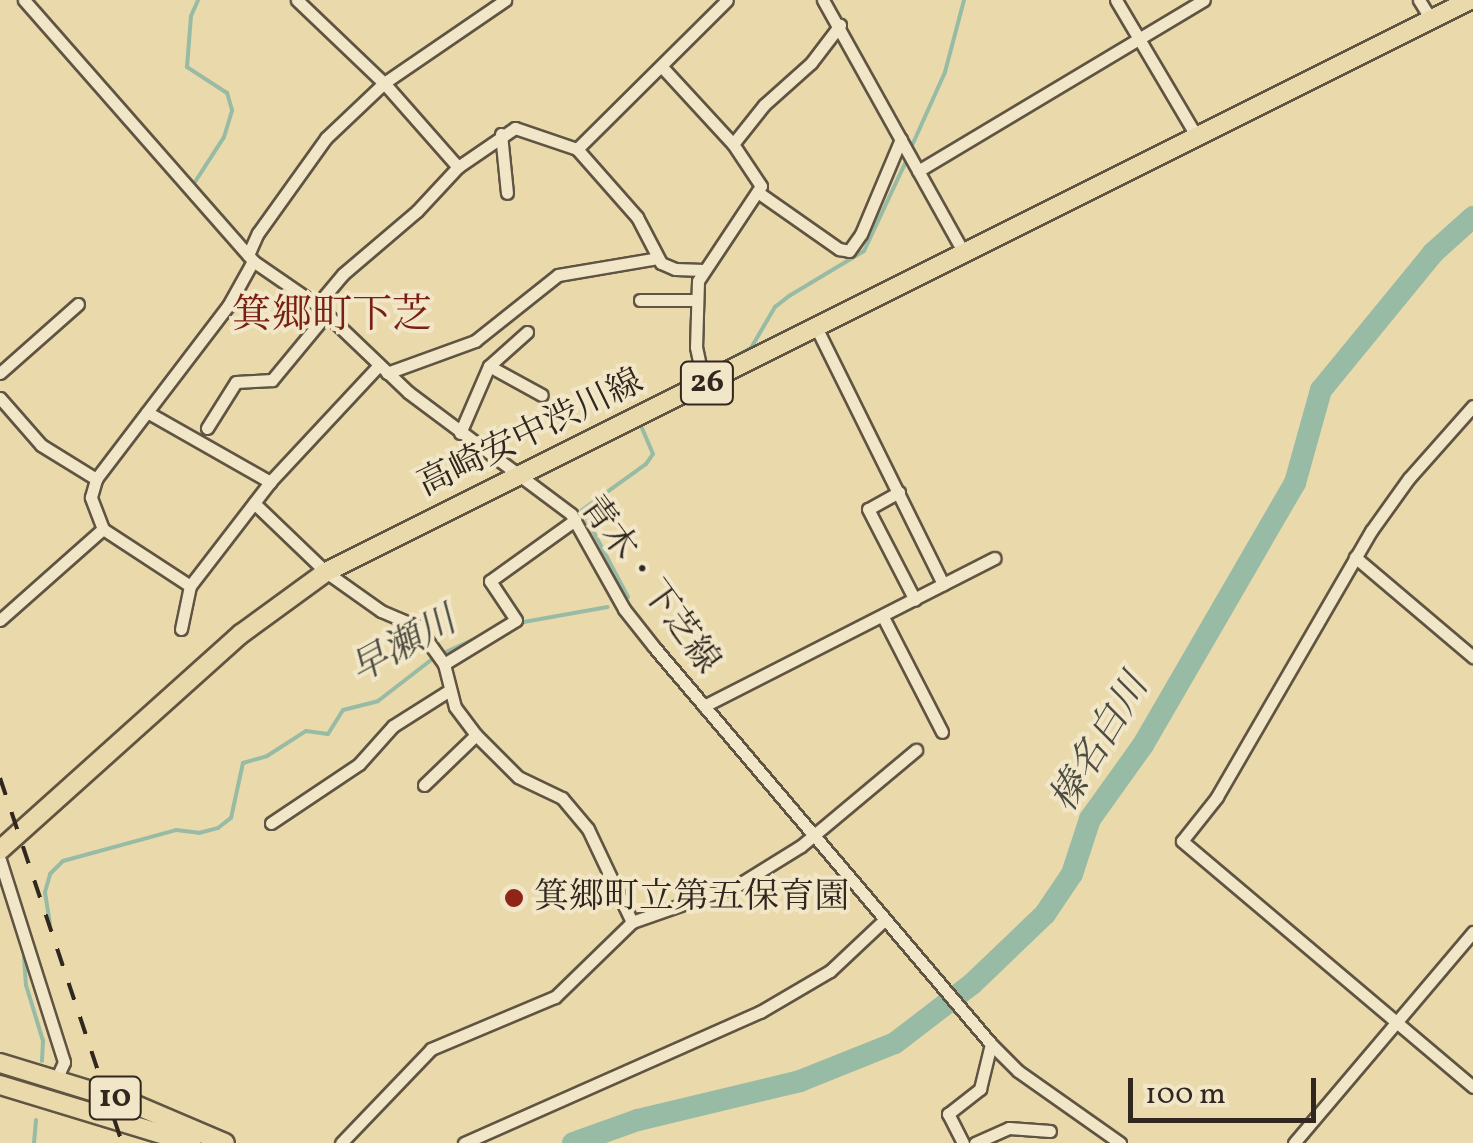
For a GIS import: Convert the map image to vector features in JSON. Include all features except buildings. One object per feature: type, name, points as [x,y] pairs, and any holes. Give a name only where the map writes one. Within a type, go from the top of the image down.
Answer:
[{"type":"main road","name":"高崎安中渋川線","points":[[0,850],[240,634],[326,572],[1470,0]]},
{"type":"main road","name":"10","points":[[0,1063],[131,1102],[225,1143]]},
{"type":"main road","name":"10","points":[[0,1085],[190,1143]]},
{"type":"street","name":"青木・下芝線","points":[[24,0],[251,258],[317,304],[383,369],[575,520],[624,608],[990,1044],[1018,1070],[1120,1143]]},
{"type":"street","points":[[297,0],[384,83],[458,166]]},
{"type":"street","points":[[190,586],[103,529],[92,497],[96,479],[228,306],[251,258],[258,233],[326,138],[384,83],[505,0]]},
{"type":"street","points":[[578,149],[728,0]]},
{"type":"street","points":[[823,0],[964,253]]},
{"type":"street","points":[[1116,0],[1197,137]]},
{"type":"street","points":[[917,168],[1204,0]]},
{"type":"street","points":[[1419,0],[1431,19]]},
{"type":"street","points":[[733,144],[764,104],[812,63],[840,25]]},
{"type":"street","points":[[663,68],[733,144],[758,180],[760,193],[704,270],[697,300],[696,347],[704,385]]},
{"type":"street","points":[[317,304],[343,274],[418,212],[458,166],[515,128],[578,149],[638,217],[658,258],[675,269],[704,270]]},
{"type":"street","points":[[501,134],[507,193]]},
{"type":"street","points":[[760,193],[839,249],[849,251],[861,234],[902,142]]},
{"type":"street","points":[[180,629],[190,586],[254,502],[383,369],[475,342],[558,275],[658,258]]},
{"type":"street","points":[[640,300],[697,300]]},
{"type":"street","points":[[0,373],[78,304]]},
{"type":"street","points":[[207,428],[236,382],[272,380],[325,316]]},
{"type":"street","points":[[816,327],[944,584]]},
{"type":"street","points":[[460,433],[489,366],[526,332]]},
{"type":"street","points":[[489,366],[542,396]]},
{"type":"street","points":[[0,398],[41,445],[96,479]]},
{"type":"street","points":[[1473,406],[1409,478],[1355,556],[1216,797],[1182,841],[1399,1020],[1473,1088]]},
{"type":"street","points":[[147,412],[270,482]]},
{"type":"street","points":[[899,492],[868,509],[915,600]]},
{"type":"street","points":[[254,502],[326,572],[382,611],[417,626],[440,658],[455,707],[476,735],[518,776],[572,807],[614,878],[632,922]]},
{"type":"street","points":[[440,658],[516,620],[490,581],[575,520]]},
{"type":"street","points":[[0,620],[103,529]]},
{"type":"street","points":[[1355,556],[1473,657]]},
{"type":"street","points":[[704,706],[994,558]]},
{"type":"street","points":[[883,618],[942,732]]},
{"type":"street","points":[[271,824],[360,764],[394,726],[450,690]]},
{"type":"street","points":[[424,785],[476,735]]},
{"type":"street","points":[[341,1143],[431,1049],[555,996],[632,922],[738,885],[813,836],[916,750]]},
{"type":"street","points":[[0,860],[64,1062],[55,1082]]},
{"type":"street","points":[[464,1143],[760,1012],[830,971],[884,920]]},
{"type":"street","points":[[1294,1143],[1473,932]]},
{"type":"street","points":[[963,1143],[948,1114],[980,1089],[990,1044]]},
{"type":"street","points":[[975,1143],[1009,1128],[1050,1132]]},
{"type":"waterway","points":[[193,185],[224,137],[232,110],[227,93],[187,67],[191,16],[198,0]]},
{"type":"waterway","name":"早瀬川","points":[[910,150],[945,72],[964,0]]},
{"type":"waterway","name":"早瀬川","points":[[711,370],[751,348],[775,307],[789,296],[864,251],[907,159]]},
{"type":"waterway","name":"榛名白川","points":[[573,1143],[638,1120],[800,1081],[895,1043],[972,984],[1045,914],[1072,874],[1090,819],[1143,745],[1295,483],[1321,390],[1433,253],[1473,217]]},
{"type":"waterway","name":"早瀬川","points":[[633,411],[692,379]]},
{"type":"waterway","name":"早瀬川","points":[[628,597],[582,510],[646,464],[653,454],[642,428]]},
{"type":"waterway","name":"早瀬川","points":[[518,623],[608,607]]},
{"type":"waterway","name":"早瀬川","points":[[50,924],[45,892],[50,874],[63,861],[176,830],[199,833],[218,828],[231,818],[243,763],[267,756],[306,731],[328,734],[343,710],[378,701],[435,657],[481,636]]},
{"type":"waterway","name":"早瀬川","points":[[24,957],[26,985],[43,1041],[42,1061]]},
{"type":"waterway","name":"早瀬川","points":[[34,1143],[36,1120]]},
{"type":"railway","points":[[0,778],[122,1143]]},
{"type":"place","name":"箕郷町立第五保育園","points":[[514,898]]},
{"type":"district","name":"箕郷町下芝","points":[[332,317]]}]
